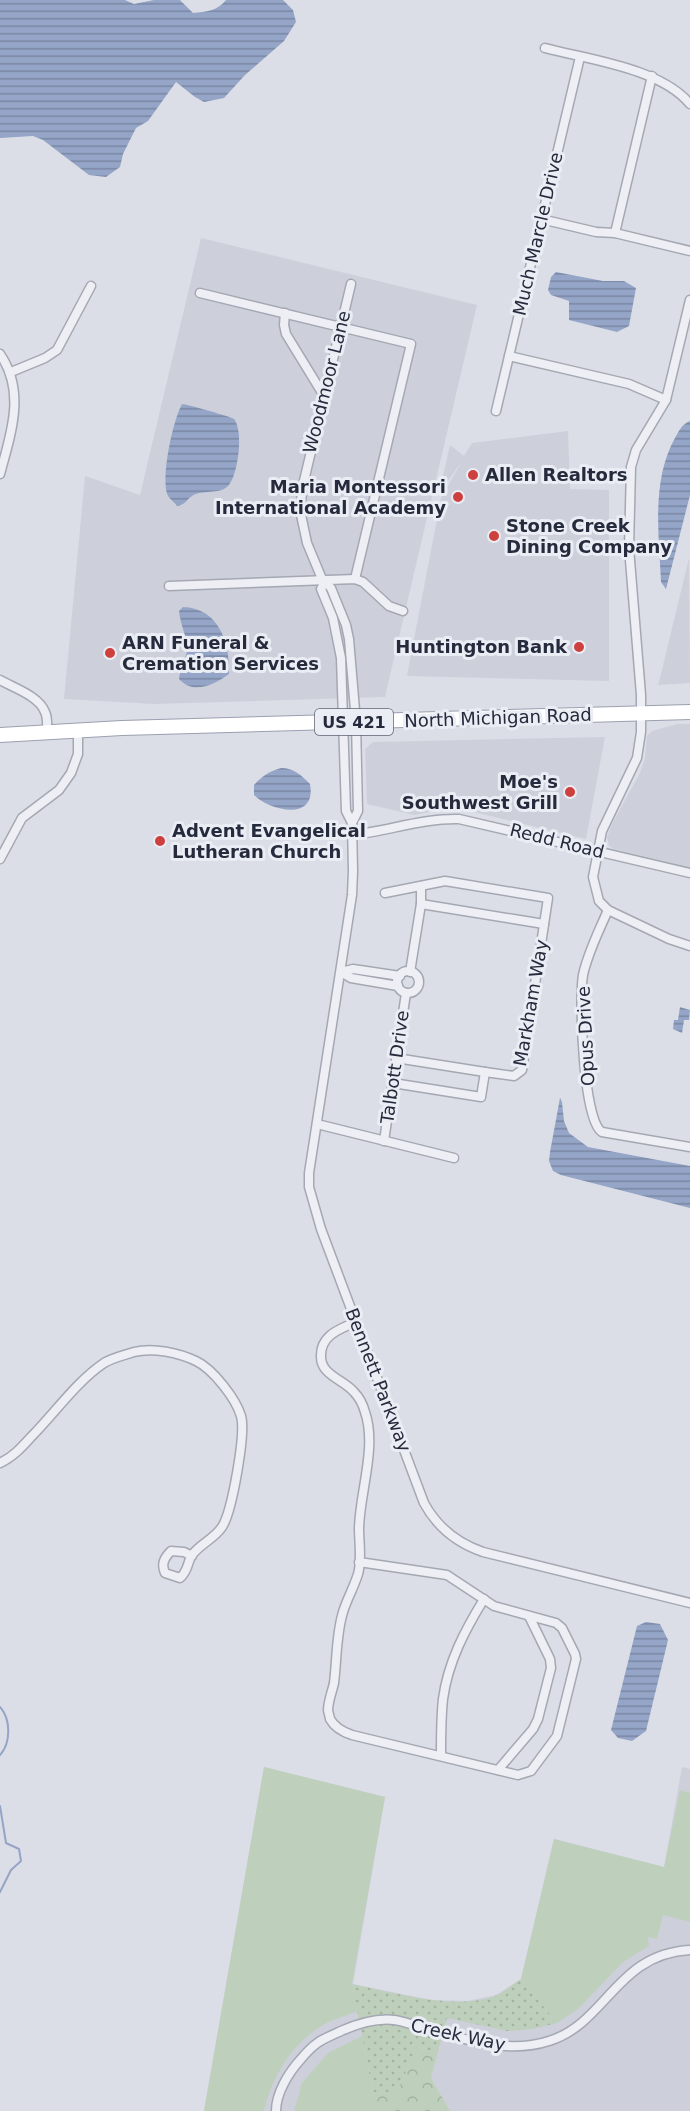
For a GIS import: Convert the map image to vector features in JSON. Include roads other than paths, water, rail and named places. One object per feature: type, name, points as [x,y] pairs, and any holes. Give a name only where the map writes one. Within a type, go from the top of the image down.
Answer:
[{"type":"main road","name":"North Michigan Road","points":[[0,735],[78,730],[690,712]]},
{"type":"street","points":[[545,48],[652,76],[671,86],[690,104]]},
{"type":"street","name":"Much Marcle Drive","points":[[496,411],[580,57]]},
{"type":"street","points":[[615,233],[652,76]]},
{"type":"street","points":[[541,219],[596,232],[615,233],[690,251]]},
{"type":"street","name":"Woodmoor Lane","points":[[349,722],[341,658],[333,618],[321,589],[323,581],[306,543],[300,510],[303,485],[351,284]]},
{"type":"street","points":[[11,372],[45,358],[57,350],[91,286]]},
{"type":"street","points":[[200,293],[411,344],[355,579]]},
{"type":"street","points":[[690,300],[686,333],[666,400],[636,450],[629,476],[630,567],[641,695],[637,758],[609,814],[597,851],[592,877],[599,902],[608,910],[669,939],[690,946]]},
{"type":"street","points":[[285,313],[286,334],[324,396]]},
{"type":"street","points":[[0,354],[11,372],[15,395],[15,414],[0,474]]},
{"type":"street","points":[[509,356],[629,384],[666,400]]},
{"type":"street","points":[[169,586],[355,579],[363,582],[389,606],[403,611]]},
{"type":"street","points":[[0,680],[42,706],[46,716],[47,732]]},
{"type":"street","name":"Bennett Parkway","points":[[349,722],[346,811],[352,823],[352,896],[310,1161],[309,1187],[321,1228],[424,1503],[442,1528],[461,1543],[483,1552],[690,1603]]},
{"type":"street","points":[[0,859],[22,818],[59,790],[71,773],[78,754],[78,730]]},
{"type":"street","name":"Redd Road","points":[[352,835],[459,819],[690,873]]},
{"type":"street","name":"Markham Way","points":[[396,1058],[514,1076],[522,1070],[548,898],[445,881],[421,886]]},
{"type":"street","points":[[385,893],[421,886]]},
{"type":"street","name":"Talbott Drive","points":[[406,993],[416,990],[419,984],[418,978],[410,972],[421,904],[421,886]]},
{"type":"street","points":[[421,904],[544,924]]},
{"type":"street","name":"Opus Drive","points":[[608,910],[587,960],[584,975],[581,1010],[590,1109],[598,1129],[602,1132],[690,1147]]},
{"type":"street","points":[[341,972],[353,969],[400,976],[404,972],[410,972]]},
{"type":"street","points":[[341,972],[351,978],[398,986]]},
{"type":"street","name":"Talbott Drive","points":[[400,976],[398,986],[406,993]]},
{"type":"street","name":"Talbott Drive","points":[[384,1141],[406,993]]},
{"type":"street","points":[[393,1083],[481,1097],[485,1072]]},
{"type":"street","points":[[316,1124],[454,1158]]},
{"type":"street","points":[[356,1322],[334,1331],[326,1339],[320,1358],[325,1370],[354,1391],[364,1409],[370,1437],[360,1507],[359,1562],[359,1571],[343,1612],[335,1649],[336,1667],[328,1711],[331,1720],[343,1732],[352,1735],[518,1775],[531,1771],[557,1736],[576,1659],[562,1628],[556,1623],[494,1606],[447,1575],[359,1562]]},
{"type":"street","points":[[0,1463],[10,1458],[22,1447],[71,1393],[105,1362],[137,1351],[167,1352],[190,1358],[210,1370],[225,1388],[241,1416],[243,1431],[229,1513],[217,1533],[192,1556]]},
{"type":"street","points":[[441,1755],[444,1696],[454,1656],[467,1627],[484,1599]]},
{"type":"street","points":[[498,1770],[533,1729],[538,1719],[551,1668],[550,1659],[529,1616]]},
{"type":"street","name":"Creek Way","points":[[276,2111],[276,2105],[291,2071],[314,2043],[360,2023],[393,2020],[488,2045],[520,2047],[550,2041],[576,2028],[636,1969],[650,1960],[674,1951],[690,1950]]},
{"type":"water","points":[[0,0],[125,0],[134,4],[154,0],[180,0],[193,13],[215,9],[226,0],[283,0],[293,10],[296,22],[284,41],[245,75],[224,98],[204,102],[176,82],[148,121],[136,128],[123,154],[120,167],[106,177],[89,175],[43,140],[33,136],[0,138]]},
{"type":"water","points":[[556,272],[603,281],[624,281],[636,288],[629,326],[617,332],[569,320],[569,301],[551,295],[548,290],[551,277]]},
{"type":"water","points":[[182,404],[234,419],[239,433],[239,443],[235,473],[228,486],[220,490],[196,494],[177,506],[168,496],[166,477],[172,436]]},
{"type":"water","points":[[690,421],[690,495],[666,589],[661,582],[658,527],[659,490],[667,455],[679,430]]},
{"type":"water","points":[[183,607],[195,609],[214,620],[224,639],[229,674],[204,687],[191,687],[179,679],[187,650],[179,611]]},
{"type":"water","points":[[281,768],[294,771],[310,784],[310,796],[306,804],[300,808],[281,809],[261,801],[254,795],[254,785],[257,782],[266,774]]},
{"type":"water","points":[[680,1007],[690,1010],[689,1020],[684,1020],[682,1033],[673,1029],[674,1020],[678,1020]]},
{"type":"water","points":[[560,1098],[564,1121],[569,1133],[588,1147],[690,1166],[690,1208],[553,1171],[549,1161]]},
{"type":"water","points":[[646,1622],[660,1624],[668,1640],[646,1731],[632,1741],[618,1738],[611,1730],[637,1626]]},
{"type":"waterway","points":[[0,1707],[8,1724],[8,1738],[0,1755]]},
{"type":"waterway","points":[[0,1806],[6,1843],[19,1849],[21,1861],[11,1870],[0,1892]]},
{"type":"place","name":"Allen Realtors","points":[[473,475]]},
{"type":"place","name":"Maria Montessori International Academy","points":[[458,497]]},
{"type":"place","name":"Stone Creek Dining Company","points":[[494,536]]},
{"type":"place","name":"Huntington Bank","points":[[579,647]]},
{"type":"place","name":"ARN Funeral & Cremation Services","points":[[110,653]]},
{"type":"place","name":"Moe's Southwest Grill","points":[[570,792]]},
{"type":"place","name":"Advent Evangelical Lutheran Church","points":[[160,841]]}]
